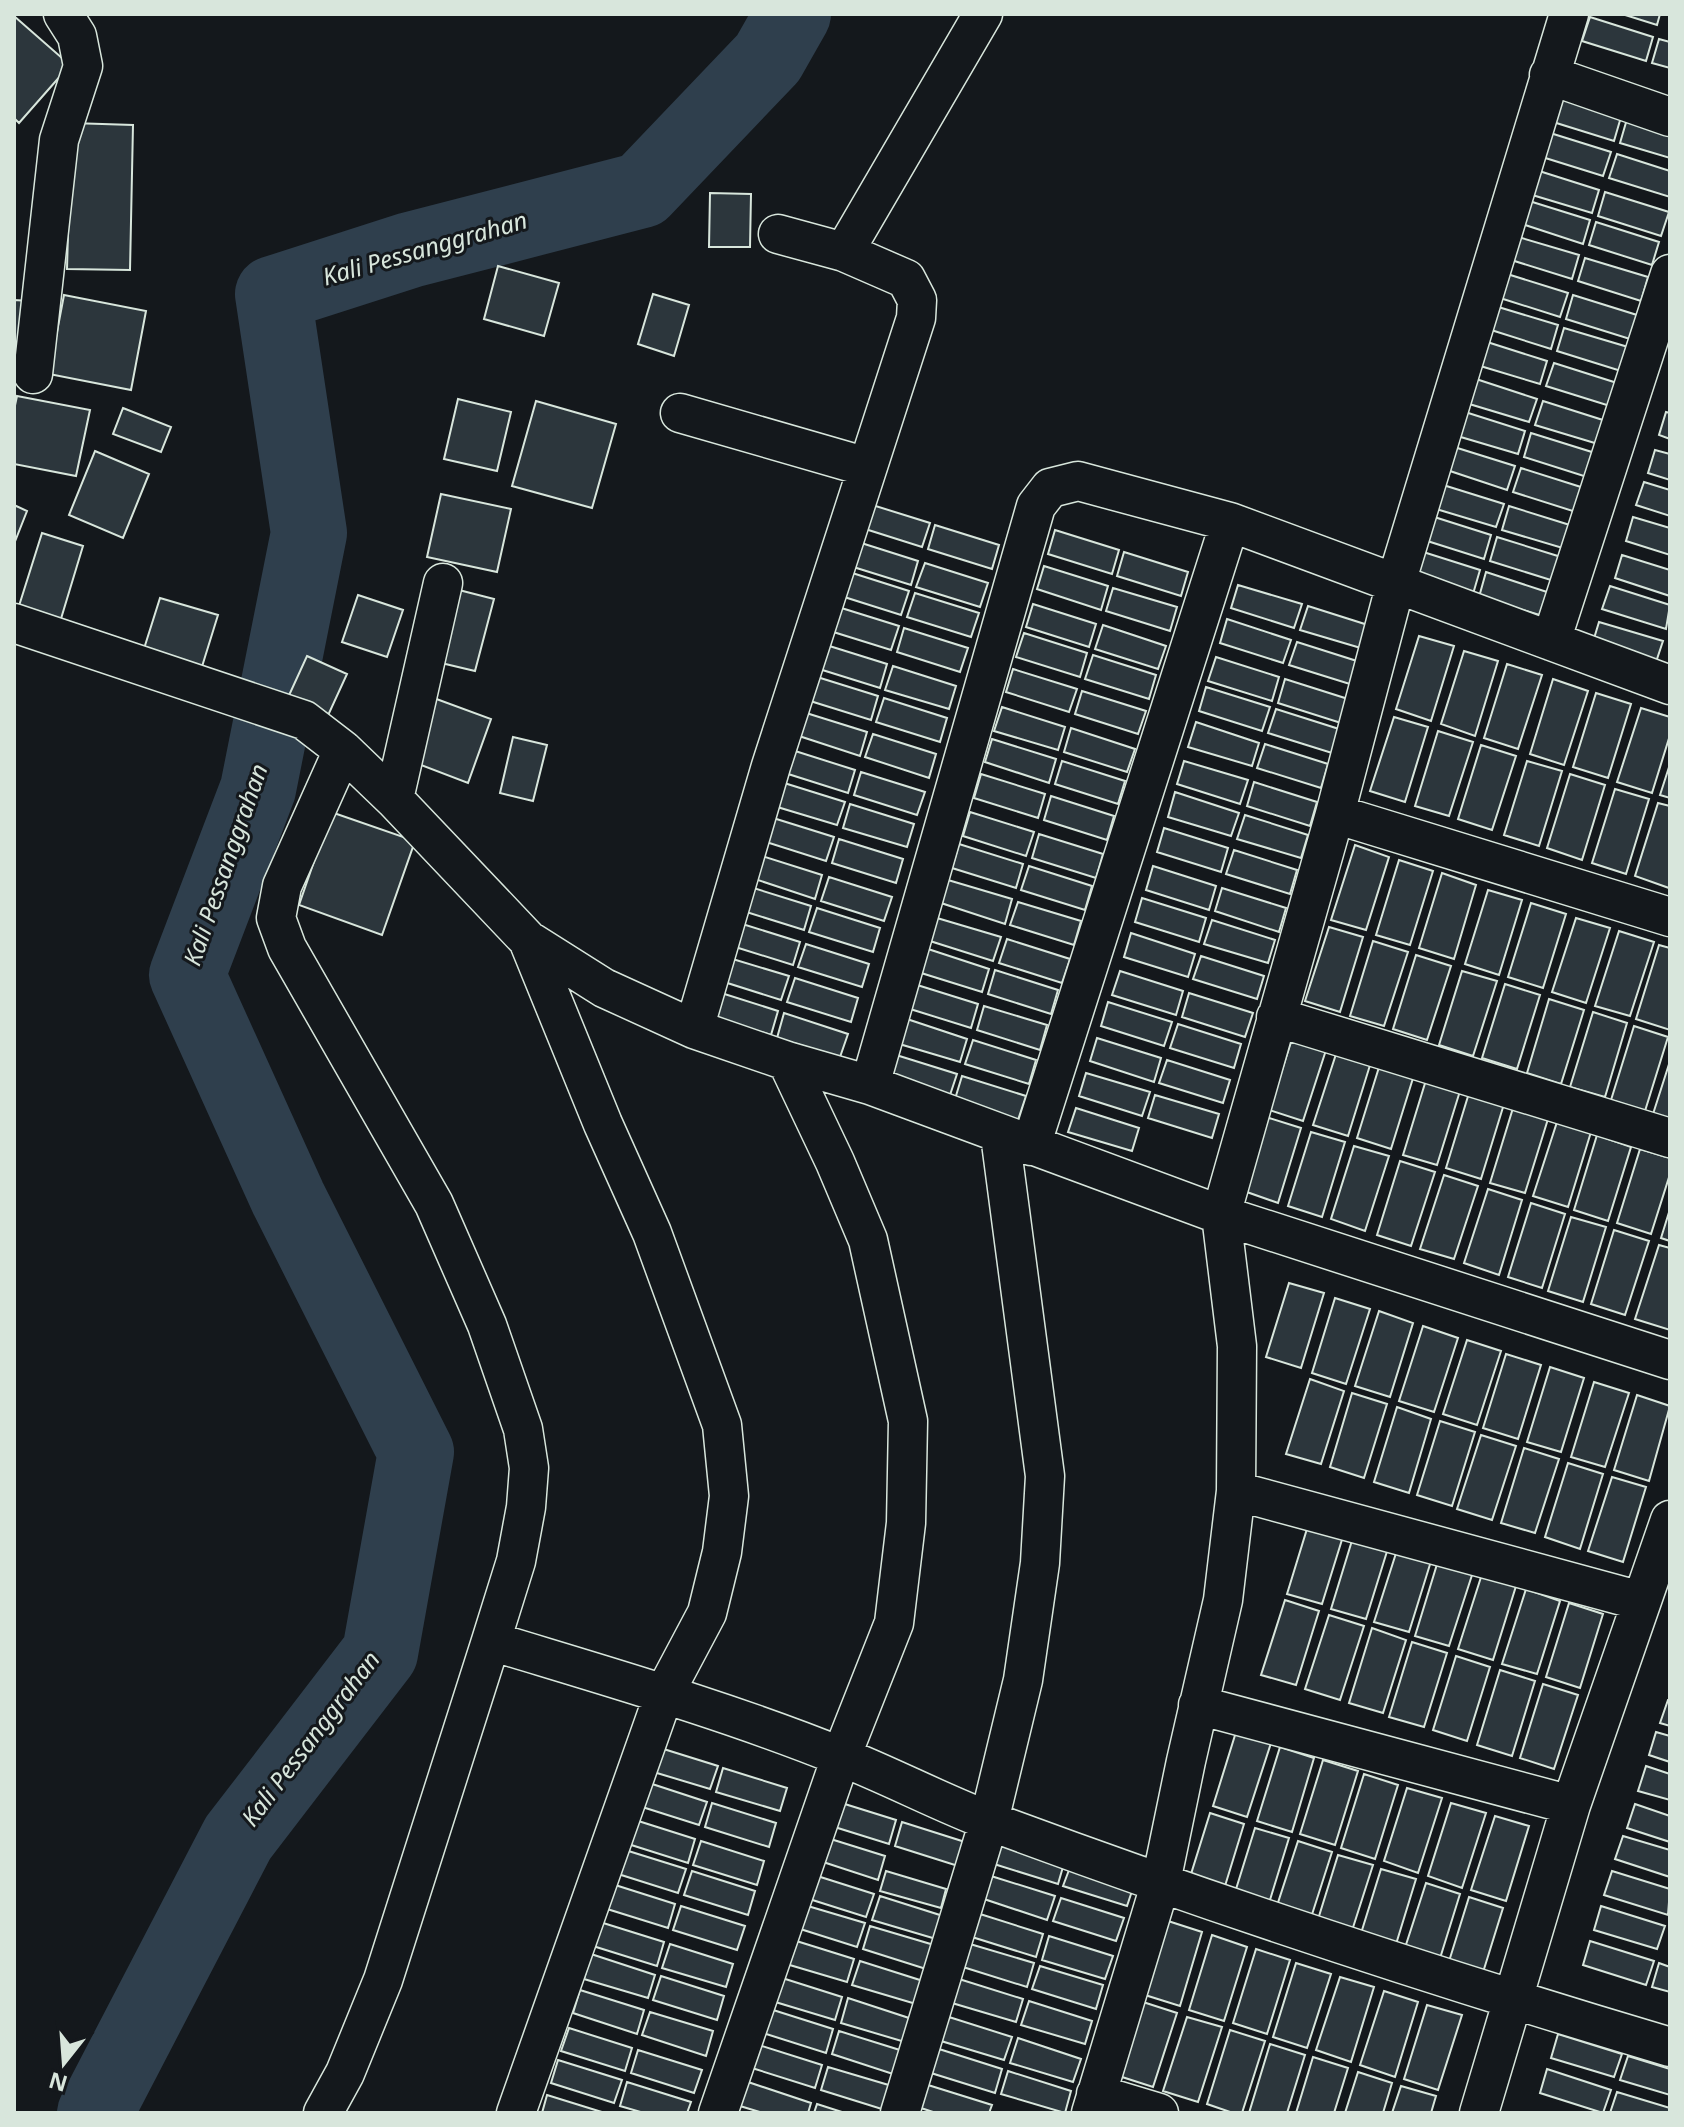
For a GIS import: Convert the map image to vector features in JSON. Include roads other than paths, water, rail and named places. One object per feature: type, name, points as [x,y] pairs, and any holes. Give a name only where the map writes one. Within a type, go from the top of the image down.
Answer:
[{"type":"street","points":[[33,374],[59,140],[83,66],[77,36],[63,14]]},
{"type":"street","points":[[844,252],[983,14]]},
{"type":"street","points":[[1159,2113],[1094,2104],[1161,1882],[1223,1600],[1236,1491],[1237,1346],[1221,1215],[1335,814],[1396,583],[1569,14]]},
{"type":"street","points":[[1549,75],[1670,117]]},
{"type":"street","points":[[694,1029],[771,766],[916,318],[917,300],[906,279],[844,252],[778,234]]},
{"type":"street","points":[[1551,641],[1670,274]]},
{"type":"street","points":[[680,413],[867,467]]},
{"type":"street","points":[[870,1085],[1036,506],[1050,488],[1078,481],[1230,522],[1670,685]]},
{"type":"street","points":[[900,2113],[989,1821],[1023,1680],[1040,1563],[1045,1476],[1016,1141],[1230,522]]},
{"type":"street","points":[[394,799],[443,583]]},
{"type":"street","points":[[14,623],[304,720],[343,750],[394,799],[528,940],[604,988],[694,1029],[870,1085],[1221,1215],[1670,1360]]},
{"type":"street","points":[[323,2113],[345,2073],[383,1980],[516,1561],[526,1507],[529,1468],[523,1429],[487,1325],[434,1204],[287,948],[276,918],[282,886],[343,750]]},
{"type":"street","points":[[1335,814],[1670,917]]},
{"type":"street","points":[[516,2113],[664,1694],[707,1613],[722,1552],[729,1496],[722,1425],[652,1233],[603,1124],[528,940]]},
{"type":"street","points":[[1276,1017],[1670,1138]]},
{"type":"street","points":[[718,2113],[841,1757],[894,1623],[906,1523],[908,1421],[868,1240],[787,1061]]},
{"type":"street","points":[[1236,1491],[1641,1601]]},
{"type":"street","points":[[1479,2113],[1515,2001],[1571,1805],[1670,1520]]},
{"type":"street","points":[[491,1641],[664,1694],[841,1757],[989,1821],[1161,1882],[1515,2001],[1670,2047]]},
{"type":"street","points":[[1198,1705],[1571,1805]]},
{"type":"waterway","name":"Kali Pessanggrahan","points":[[95,2113],[238,1838],[380,1653],[416,1452],[288,1198],[187,975],[258,789],[309,533],[273,294],[410,250],[642,190],[768,58],[793,14]]}]
